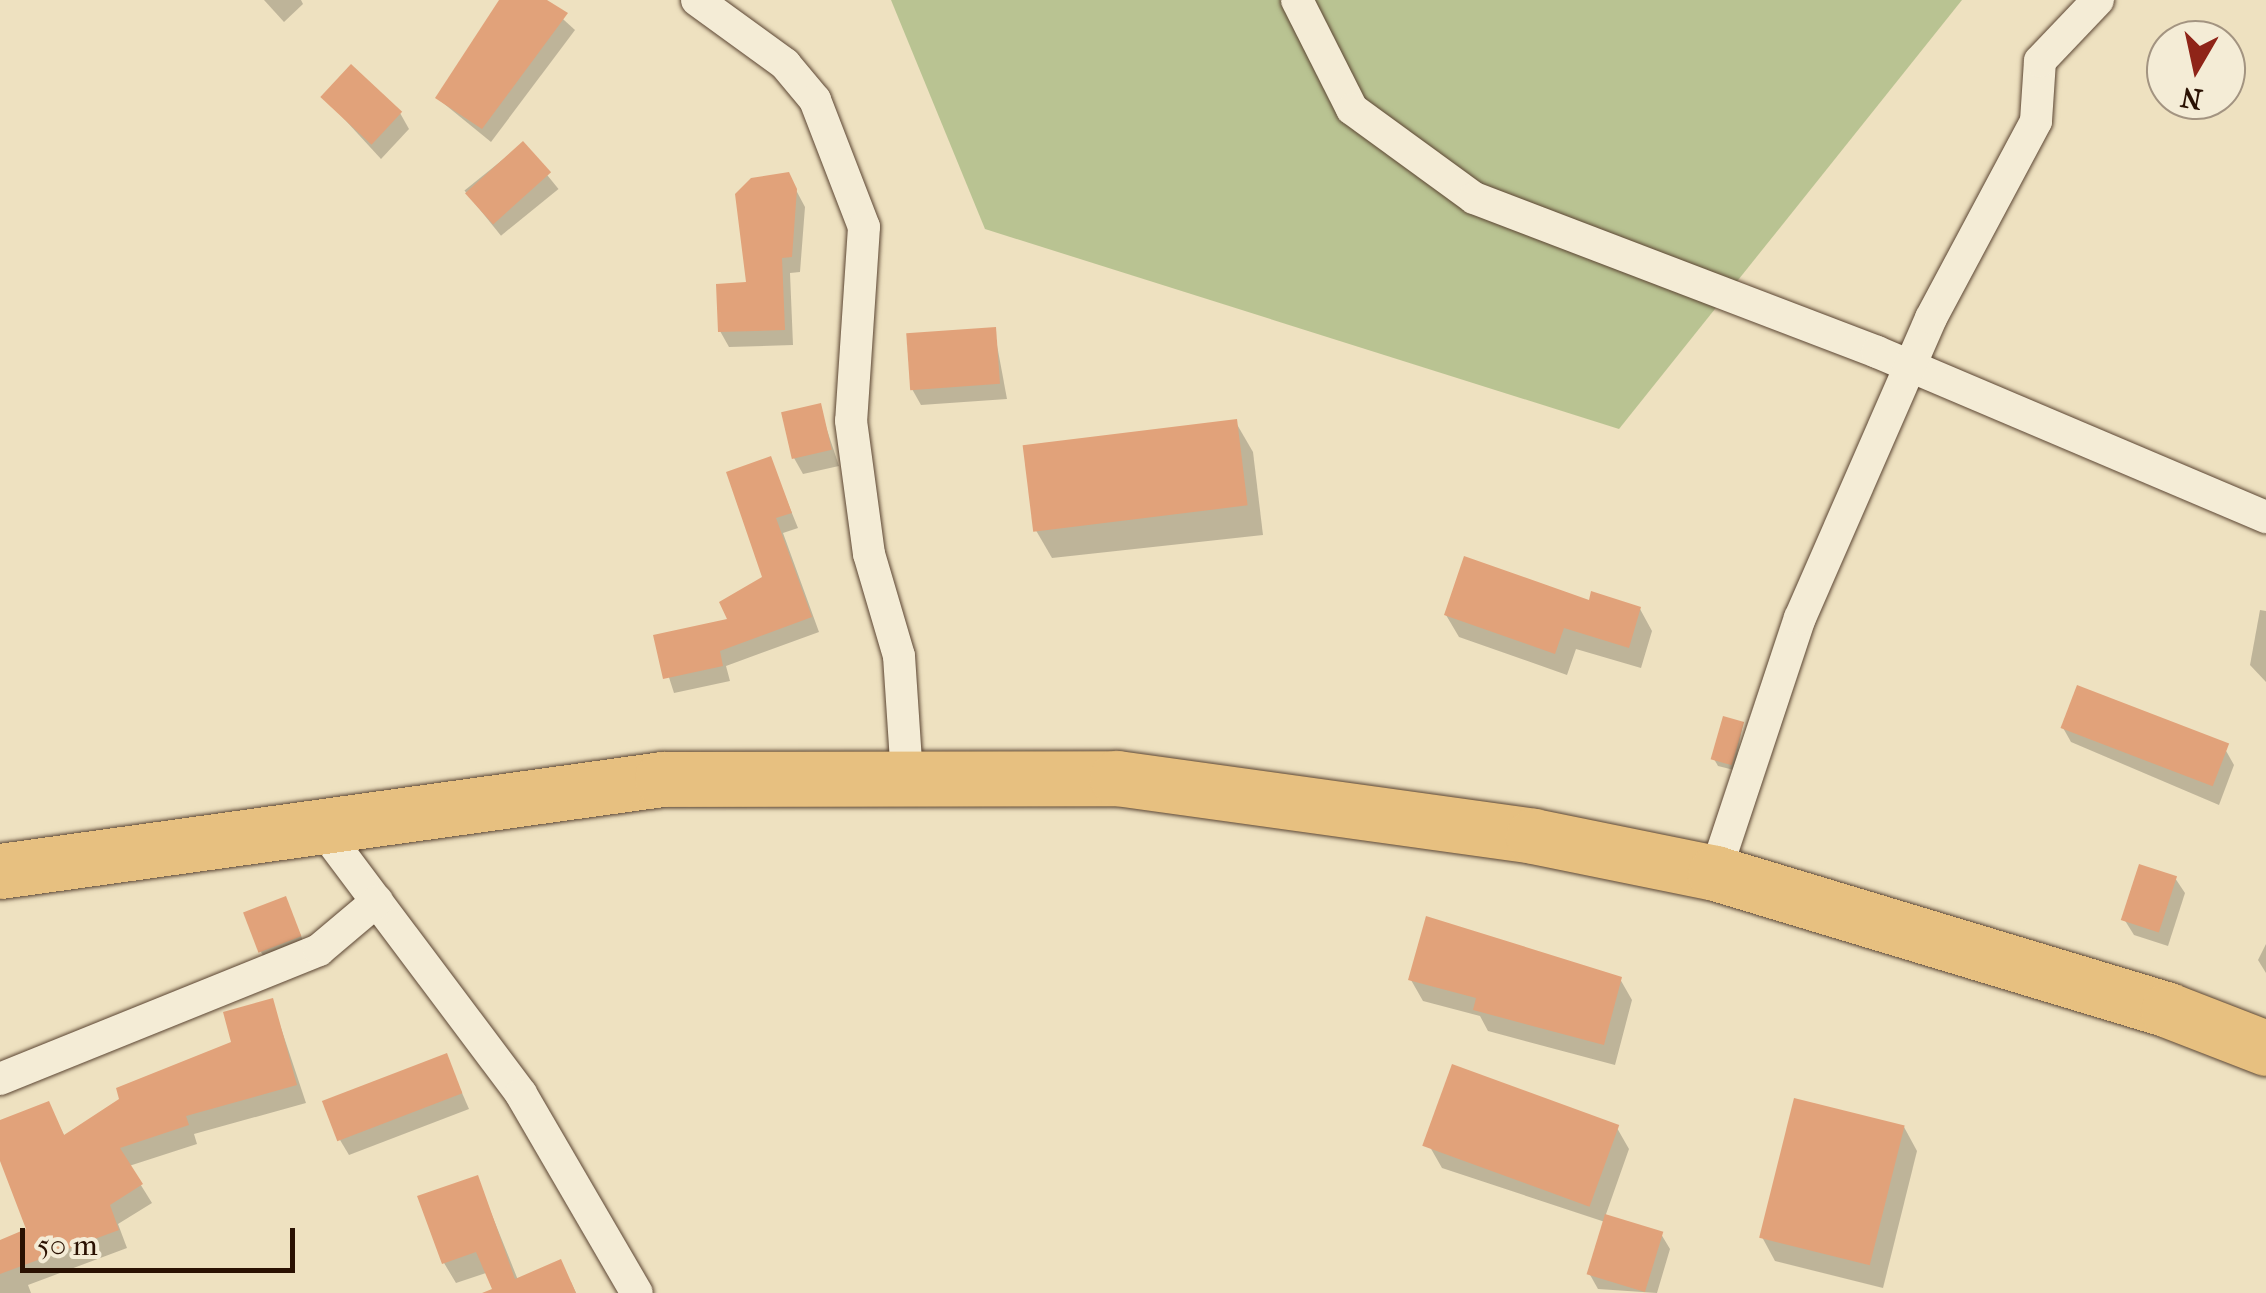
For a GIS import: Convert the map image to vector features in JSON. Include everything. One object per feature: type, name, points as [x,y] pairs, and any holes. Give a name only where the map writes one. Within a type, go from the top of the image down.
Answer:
[{"type":"highway","points":[[0,870],[317,822],[662,779],[907,775],[1117,778],[1533,836],[1714,872],[2168,1010],[2266,1048]]},
{"type":"street","points":[[697,0],[785,64],[816,100],[864,227],[851,421],[869,554],[899,656],[907,775]]},
{"type":"street","points":[[1297,0],[1352,109],[1474,198],[1912,367],[2266,517]]},
{"type":"street","points":[[1714,872],[1800,618],[1912,367],[2036,121],[2040,62],[2098,0]]},
{"type":"street","points":[[317,822],[521,1094],[638,1293]]},
{"type":"street","points":[[0,1079],[319,950],[377,901]]},
{"type":"green space","points":[[891,0],[1962,0],[1619,429],[985,229]]},
{"type":"building","points":[[499,0],[547,0],[568,13],[482,129],[435,98]]},
{"type":"building","points":[[351,64],[402,112],[372,145],[320,97]]},
{"type":"building","points":[[523,141],[551,172],[493,224],[465,193]]},
{"type":"building","points":[[789,172],[797,189],[792,257],[782,258],[785,330],[718,332],[716,284],[746,282],[735,194],[751,178]]},
{"type":"building","points":[[996,327],[1000,384],[910,390],[906,333]]},
{"type":"building","points":[[821,403],[832,450],[792,459],[781,412]]},
{"type":"building","points":[[1237,419],[1248,505],[1033,532],[1023,445]]},
{"type":"building","points":[[771,456],[792,513],[776,518],[812,617],[720,651],[723,666],[663,679],[653,635],[727,619],[719,602],[762,577],[726,472]]},
{"type":"building","points":[[1464,556],[1589,600],[1591,591],[1641,607],[1629,648],[1564,628],[1555,654],[1444,615]]},
{"type":"building","points":[[2077,685],[2229,743],[2213,786],[2061,728]]},
{"type":"building","points":[[1723,716],[1744,722],[1732,765],[1711,759]]},
{"type":"building","points":[[2139,864],[2177,876],[2159,932],[2121,920]]},
{"type":"building","points":[[286,896],[301,936],[258,953],[243,912]]},
{"type":"building","points":[[1426,916],[1622,977],[1604,1045],[1473,1010],[1476,998],[1408,980]]},
{"type":"building","points":[[273,998],[297,1085],[186,1116],[189,1125],[120,1148],[143,1184],[110,1205],[119,1230],[0,1274],[0,1240],[26,1229],[0,1161],[0,1120],[49,1101],[64,1135],[119,1099],[116,1088],[231,1042],[223,1012]]},
{"type":"building","points":[[447,1053],[462,1093],[337,1141],[322,1101]]},
{"type":"building","points":[[1452,1064],[1619,1125],[1590,1207],[1422,1146]]},
{"type":"building","points":[[1794,1098],[1905,1126],[1870,1265],[1759,1238]]},
{"type":"building","points":[[478,1175],[515,1279],[561,1259],[576,1293],[482,1293],[492,1289],[476,1252],[442,1264],[417,1196]]},
{"type":"building","points":[[1605,1214],[1663,1232],[1645,1292],[1587,1274]]}]
